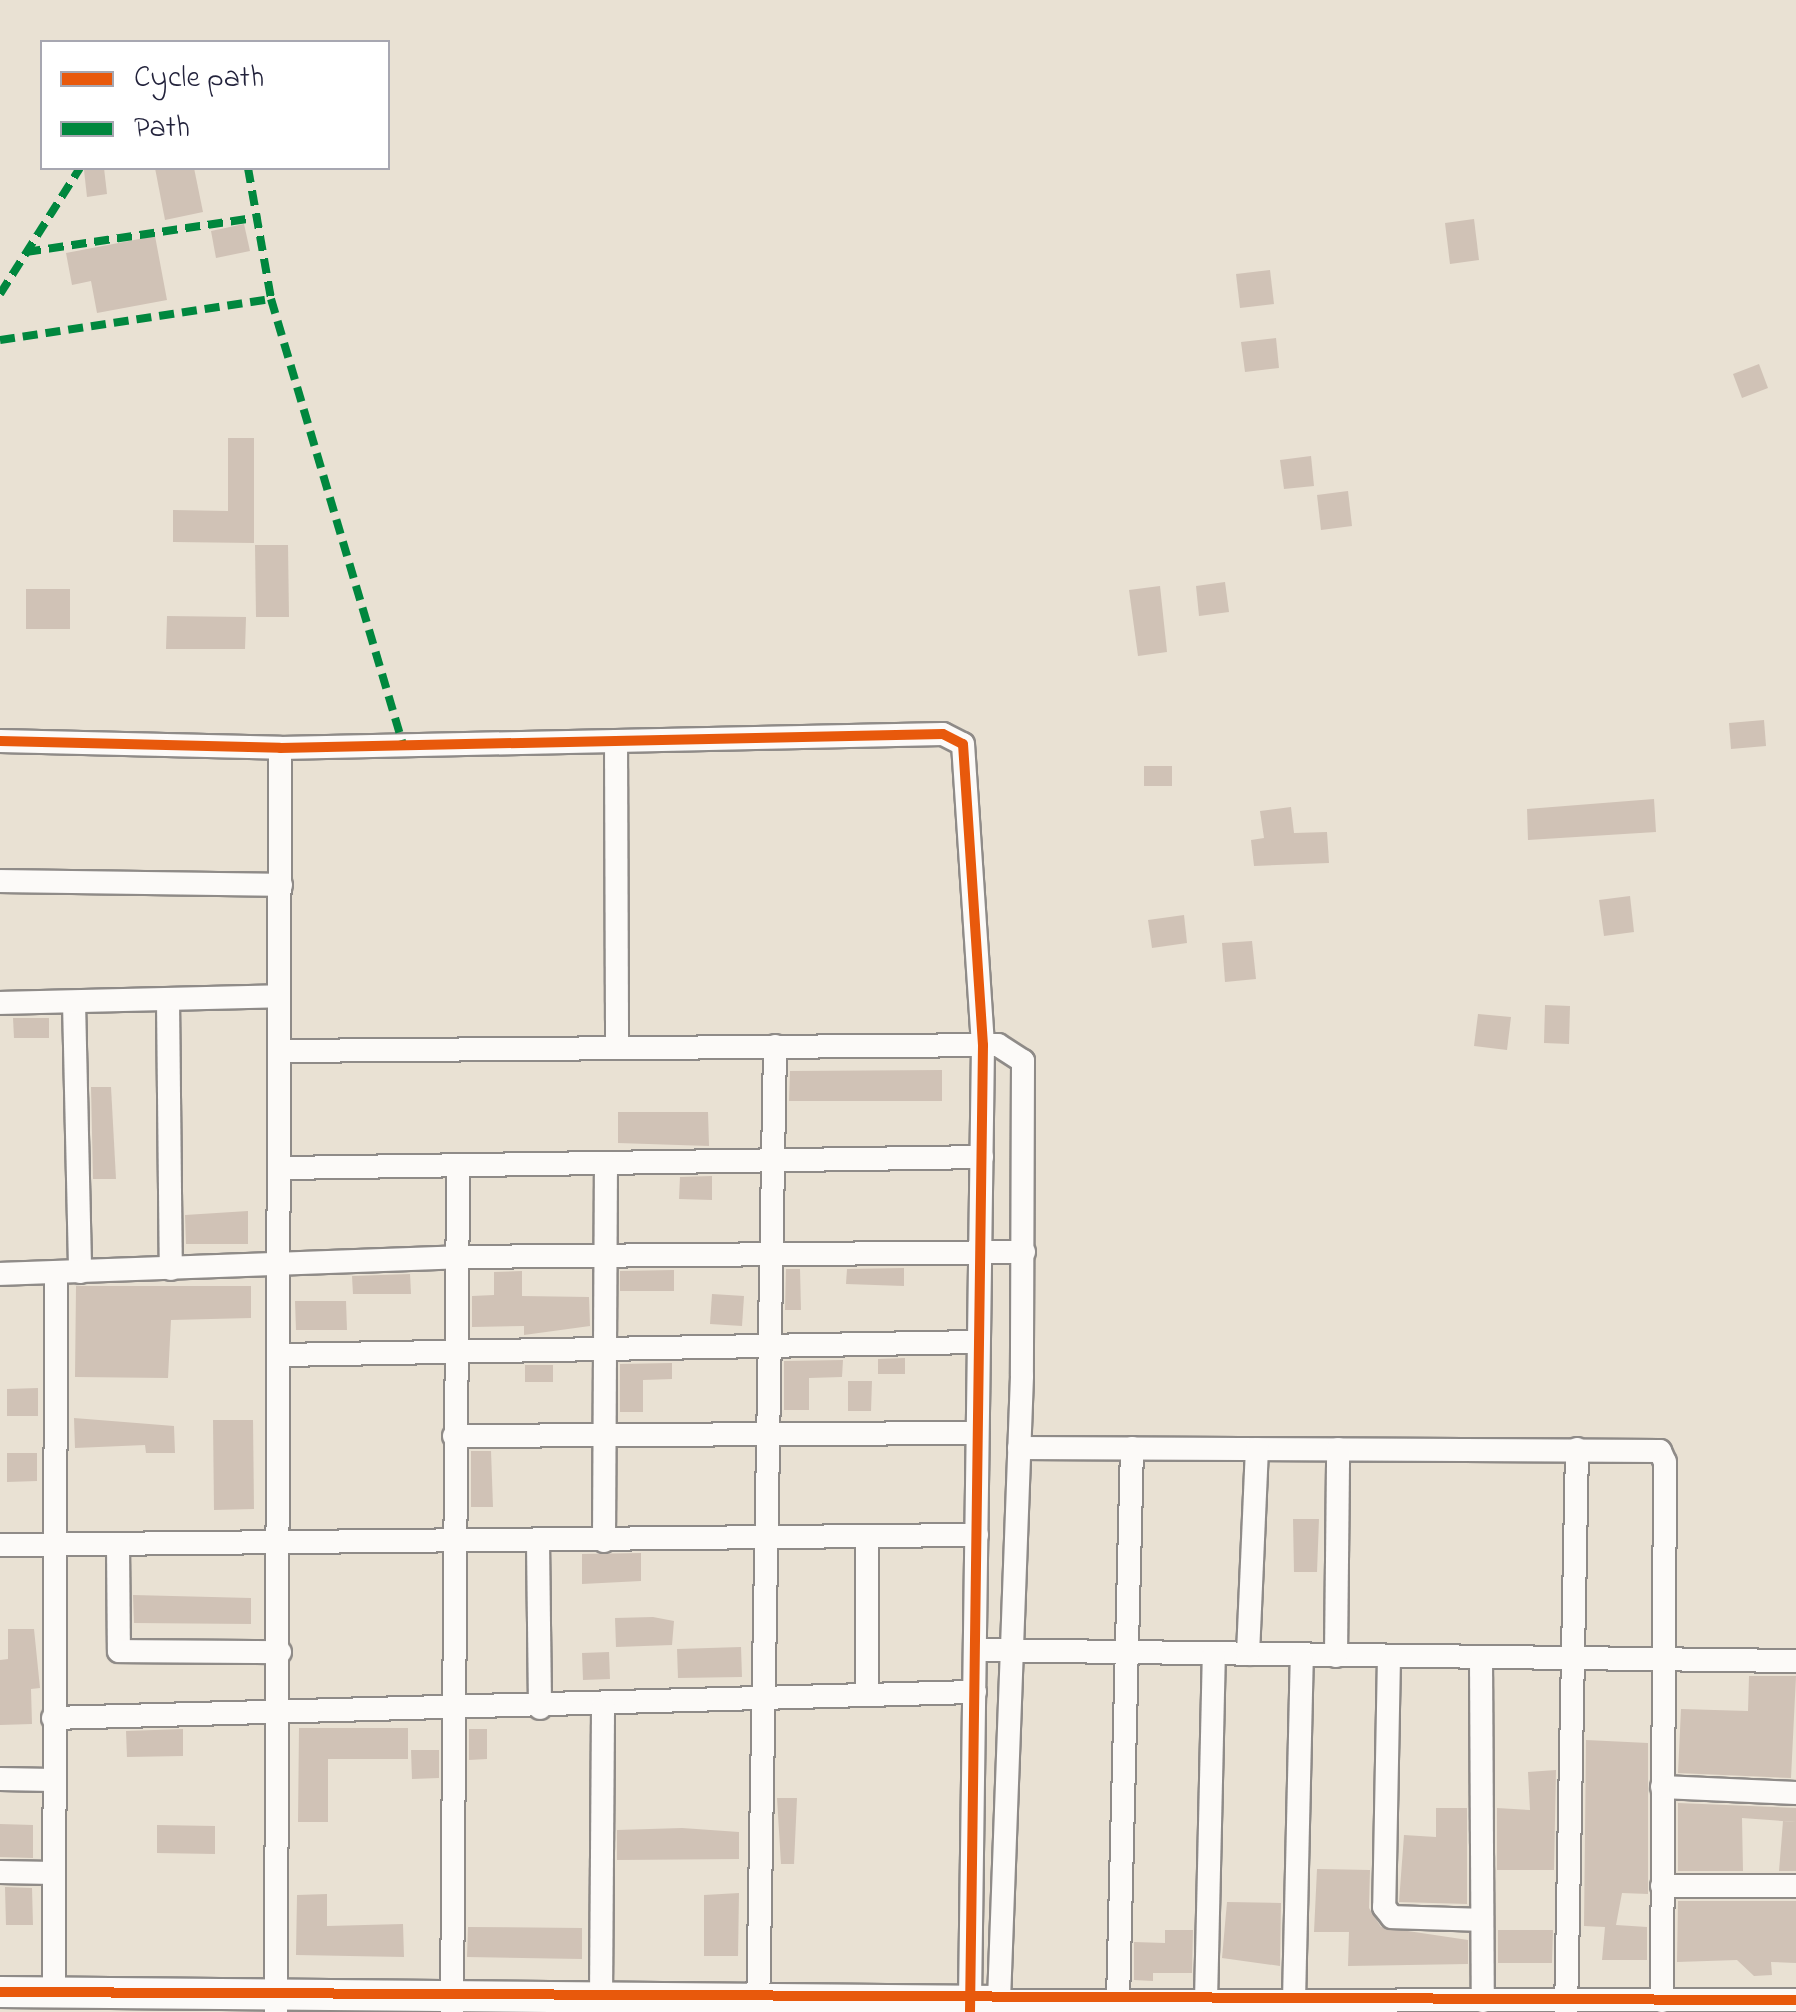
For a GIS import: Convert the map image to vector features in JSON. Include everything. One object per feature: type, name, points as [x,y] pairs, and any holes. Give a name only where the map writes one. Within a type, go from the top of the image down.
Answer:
[{"type":"street","points":[[0,741],[280,748],[955,737],[967,756],[984,1045],[975,1692],[985,2006]]},
{"type":"street","points":[[616,740],[617,1048]]},
{"type":"street","points":[[276,2003],[283,1168],[280,748]]},
{"type":"street","points":[[0,881],[281,885]]},
{"type":"street","points":[[0,1003],[279,996]]},
{"type":"street","points":[[168,1000],[171,1269]]},
{"type":"street","points":[[74,1002],[80,1272]]},
{"type":"street","points":[[282,1051],[984,1045],[1010,1049],[1025,1073],[1014,1651],[985,2006]]},
{"type":"street","points":[[758,2005],[768,1538],[768,1252],[775,1046]]},
{"type":"street","points":[[283,1168],[982,1157]]},
{"type":"street","points":[[604,1541],[606,1163]]},
{"type":"street","points":[[452,2004],[454,1710],[450,1543],[458,1166]]},
{"type":"street","points":[[0,1274],[455,1257],[1024,1252]]},
{"type":"street","points":[[54,1993],[56,1273]]},
{"type":"street","points":[[281,1355],[978,1342]]},
{"type":"street","points":[[454,1436],[977,1433]]},
{"type":"street","points":[[1019,1448],[1577,1449],[1654,1450],[1664,1456],[1662,2001]]},
{"type":"street","points":[[1118,2001],[1132,1448]]},
{"type":"street","points":[[1248,1654],[1257,1448]]},
{"type":"street","points":[[1336,1656],[1338,1449]]},
{"type":"street","points":[[1566,2006],[1577,1449]]},
{"type":"street","points":[[0,1545],[280,1546],[976,1535]]},
{"type":"street","points":[[866,1694],[867,1537]]},
{"type":"street","points":[[538,1542],[540,1708]]},
{"type":"street","points":[[118,1544],[119,1650],[280,1652]]},
{"type":"street","points":[[975,1650],[1796,1662]]},
{"type":"street","points":[[1206,2001],[1214,1654]]},
{"type":"street","points":[[1294,2001],[1302,1656]]},
{"type":"street","points":[[1390,1657],[1384,1907],[1392,1917],[1482,1920]]},
{"type":"street","points":[[1482,1658],[1483,2001]]},
{"type":"street","points":[[53,1718],[540,1708],[975,1692]]},
{"type":"street","points":[[601,1998],[603,1706]]},
{"type":"street","points":[[0,1779],[53,1780]]},
{"type":"street","points":[[1662,1788],[1796,1793]]},
{"type":"street","points":[[0,1872],[54,1873]]},
{"type":"street","points":[[1662,1886],[1796,1886]]},
{"type":"street","points":[[0,1992],[54,1993],[101,2002],[452,2004],[601,1998],[758,2005],[985,2006],[1118,2001],[1294,2001],[1406,2006],[1483,2001],[1566,2006],[1796,2000]]},
{"type":"building","points":[[84,170],[104,170],[107,194],[87,197]]},
{"type":"building","points":[[155,170],[194,170],[203,212],[165,220]]},
{"type":"building","points":[[1474,219],[1479,260],[1450,264],[1445,223]]},
{"type":"building","points":[[244,224],[250,251],[216,258],[211,231]]},
{"type":"building","points":[[155,236],[167,300],[97,313],[91,281],[72,285],[66,253]]},
{"type":"building","points":[[1270,270],[1274,304],[1240,308],[1236,274]]},
{"type":"building","points":[[1276,338],[1279,368],[1245,372],[1241,342]]},
{"type":"building","points":[[1759,364],[1768,388],[1742,398],[1733,374]]},
{"type":"building","points":[[228,438],[254,438],[254,543],[173,542],[173,510],[228,511]]},
{"type":"building","points":[[1311,456],[1314,486],[1284,489],[1280,460]]},
{"type":"building","points":[[1348,491],[1352,526],[1321,530],[1317,495]]},
{"type":"building","points":[[255,545],[288,545],[289,617],[256,617]]},
{"type":"building","points":[[1225,582],[1229,612],[1199,616],[1196,586]]},
{"type":"building","points":[[1160,586],[1167,652],[1138,656],[1129,590]]},
{"type":"building","points":[[26,589],[70,589],[70,629],[26,629]]},
{"type":"building","points":[[167,616],[246,617],[245,649],[166,649]]},
{"type":"building","points":[[1764,720],[1766,746],[1731,749],[1729,723]]},
{"type":"building","points":[[1144,766],[1172,766],[1172,786],[1144,786]]},
{"type":"building","points":[[1654,799],[1656,832],[1528,840],[1527,809]]},
{"type":"building","points":[[1291,807],[1294,833],[1327,832],[1329,863],[1254,866],[1251,840],[1264,838],[1260,811]]},
{"type":"building","points":[[1630,896],[1634,932],[1604,936],[1599,900]]},
{"type":"building","points":[[1184,915],[1187,943],[1152,948],[1148,920]]},
{"type":"building","points":[[1252,941],[1256,979],[1225,982],[1222,943]]},
{"type":"building","points":[[1545,1005],[1570,1006],[1569,1044],[1544,1043]]},
{"type":"building","points":[[1478,1014],[1511,1017],[1507,1050],[1474,1046]]},
{"type":"building","points":[[13,1018],[49,1018],[49,1038],[14,1038]]},
{"type":"building","points":[[942,1070],[942,1101],[789,1101],[790,1071]]},
{"type":"building","points":[[91,1087],[111,1087],[116,1179],[93,1179]]},
{"type":"building","points":[[618,1112],[708,1112],[709,1146],[618,1143]]},
{"type":"building","points":[[712,1176],[712,1200],[679,1199],[680,1177]]},
{"type":"building","points":[[248,1211],[248,1244],[186,1244],[185,1215]]},
{"type":"building","points":[[904,1268],[904,1286],[846,1284],[847,1269]]},
{"type":"building","points":[[786,1269],[800,1269],[801,1310],[785,1310]]},
{"type":"building","points":[[674,1270],[674,1291],[620,1291],[620,1271]]},
{"type":"building","points":[[522,1271],[522,1296],[589,1297],[590,1326],[524,1335],[524,1326],[472,1327],[472,1296],[494,1295],[494,1272]]},
{"type":"building","points":[[410,1274],[411,1294],[353,1294],[352,1276]]},
{"type":"building","points":[[76,1286],[251,1286],[251,1318],[171,1320],[168,1378],[75,1377]]},
{"type":"building","points":[[712,1294],[744,1296],[742,1326],[710,1324]]},
{"type":"building","points":[[295,1301],[346,1301],[347,1330],[296,1330]]},
{"type":"building","points":[[905,1358],[905,1374],[878,1374],[878,1359]]},
{"type":"building","points":[[843,1360],[842,1377],[809,1378],[809,1410],[784,1410],[784,1361]]},
{"type":"building","points":[[672,1363],[672,1379],[643,1380],[643,1412],[620,1412],[620,1364]]},
{"type":"building","points":[[525,1365],[553,1365],[553,1382],[525,1382]]},
{"type":"building","points":[[848,1381],[872,1381],[871,1411],[848,1411]]},
{"type":"building","points":[[38,1388],[38,1416],[7,1416],[7,1389]]},
{"type":"building","points":[[74,1418],[174,1426],[175,1453],[146,1453],[145,1445],[75,1448]]},
{"type":"building","points":[[213,1420],[253,1420],[254,1509],[214,1510]]},
{"type":"building","points":[[471,1451],[491,1451],[493,1507],[471,1507]]},
{"type":"building","points":[[7,1453],[37,1453],[37,1481],[7,1482]]},
{"type":"building","points":[[1293,1519],[1319,1519],[1317,1572],[1294,1572]]},
{"type":"building","points":[[641,1553],[641,1581],[582,1584],[582,1554]]},
{"type":"building","points":[[133,1595],[251,1598],[251,1624],[134,1623]]},
{"type":"building","points":[[615,1618],[674,1621],[672,1645],[616,1647]]},
{"type":"building","points":[[8,1629],[34,1629],[40,1688],[31,1689],[32,1724],[0,1725],[0,1660],[8,1659]]},
{"type":"building","points":[[741,1647],[742,1677],[678,1678],[677,1649]]},
{"type":"building","points":[[609,1652],[610,1679],[583,1680],[582,1653]]},
{"type":"building","points":[[1749,1676],[1796,1676],[1791,1778],[1678,1773],[1681,1709],[1748,1711]]},
{"type":"building","points":[[299,1728],[408,1728],[408,1759],[328,1759],[328,1822],[298,1822]]},
{"type":"building","points":[[183,1729],[183,1756],[127,1757],[126,1731]]},
{"type":"building","points":[[469,1729],[487,1729],[487,1759],[469,1760]]},
{"type":"building","points":[[1586,1740],[1648,1743],[1648,1894],[1622,1893],[1616,1925],[1647,1927],[1647,1960],[1602,1960],[1605,1927],[1584,1926]]},
{"type":"building","points":[[411,1750],[439,1750],[439,1778],[412,1779]]},
{"type":"building","points":[[1556,1770],[1554,1870],[1497,1870],[1497,1808],[1530,1810],[1528,1772]]},
{"type":"building","points":[[777,1798],[797,1798],[794,1864],[781,1864]]},
{"type":"building","points":[[1678,1803],[1796,1808],[1796,1822],[1742,1818],[1743,1871],[1678,1871]]},
{"type":"building","points":[[1436,1808],[1467,1808],[1467,1904],[1399,1902],[1404,1835],[1436,1837]]},
{"type":"building","points":[[1783,1821],[1796,1822],[1796,1871],[1779,1871]]},
{"type":"building","points":[[0,1824],[33,1825],[33,1858],[0,1857]]},
{"type":"building","points":[[157,1825],[215,1826],[215,1854],[157,1853]]},
{"type":"building","points":[[682,1828],[739,1832],[739,1859],[617,1860],[617,1830]]},
{"type":"building","points":[[1317,1869],[1370,1870],[1369,1908],[1381,1927],[1468,1940],[1468,1964],[1348,1966],[1349,1932],[1314,1932]]},
{"type":"building","points":[[5,1887],[32,1888],[33,1925],[6,1925]]},
{"type":"building","points":[[739,1893],[738,1956],[704,1956],[704,1895]]},
{"type":"building","points":[[327,1894],[327,1926],[403,1924],[404,1957],[296,1955],[297,1895]]},
{"type":"building","points":[[1678,1901],[1796,1901],[1796,1963],[1771,1962],[1772,1975],[1754,1976],[1737,1960],[1677,1962]]},
{"type":"building","points":[[1227,1902],[1281,1903],[1280,1966],[1222,1958]]},
{"type":"building","points":[[468,1927],[582,1928],[582,1959],[467,1957]]},
{"type":"building","points":[[1165,1930],[1193,1930],[1192,1973],[1153,1973],[1153,1981],[1134,1980],[1134,1942],[1165,1943]]},
{"type":"building","points":[[1498,1930],[1553,1930],[1552,1963],[1498,1963]]},
{"type":"marked path","points":[[0,294],[79,170]]},
{"type":"marked path","points":[[248,170],[271,299],[403,745]]},
{"type":"marked path","points":[[26,252],[260,217]]},
{"type":"marked path","points":[[0,340],[271,299]]},
{"type":"cycle path","points":[[0,741],[280,748],[943,734],[963,744],[983,1045],[970,2012]]},
{"type":"cycle path","points":[[0,1992],[1796,2000]]}]
